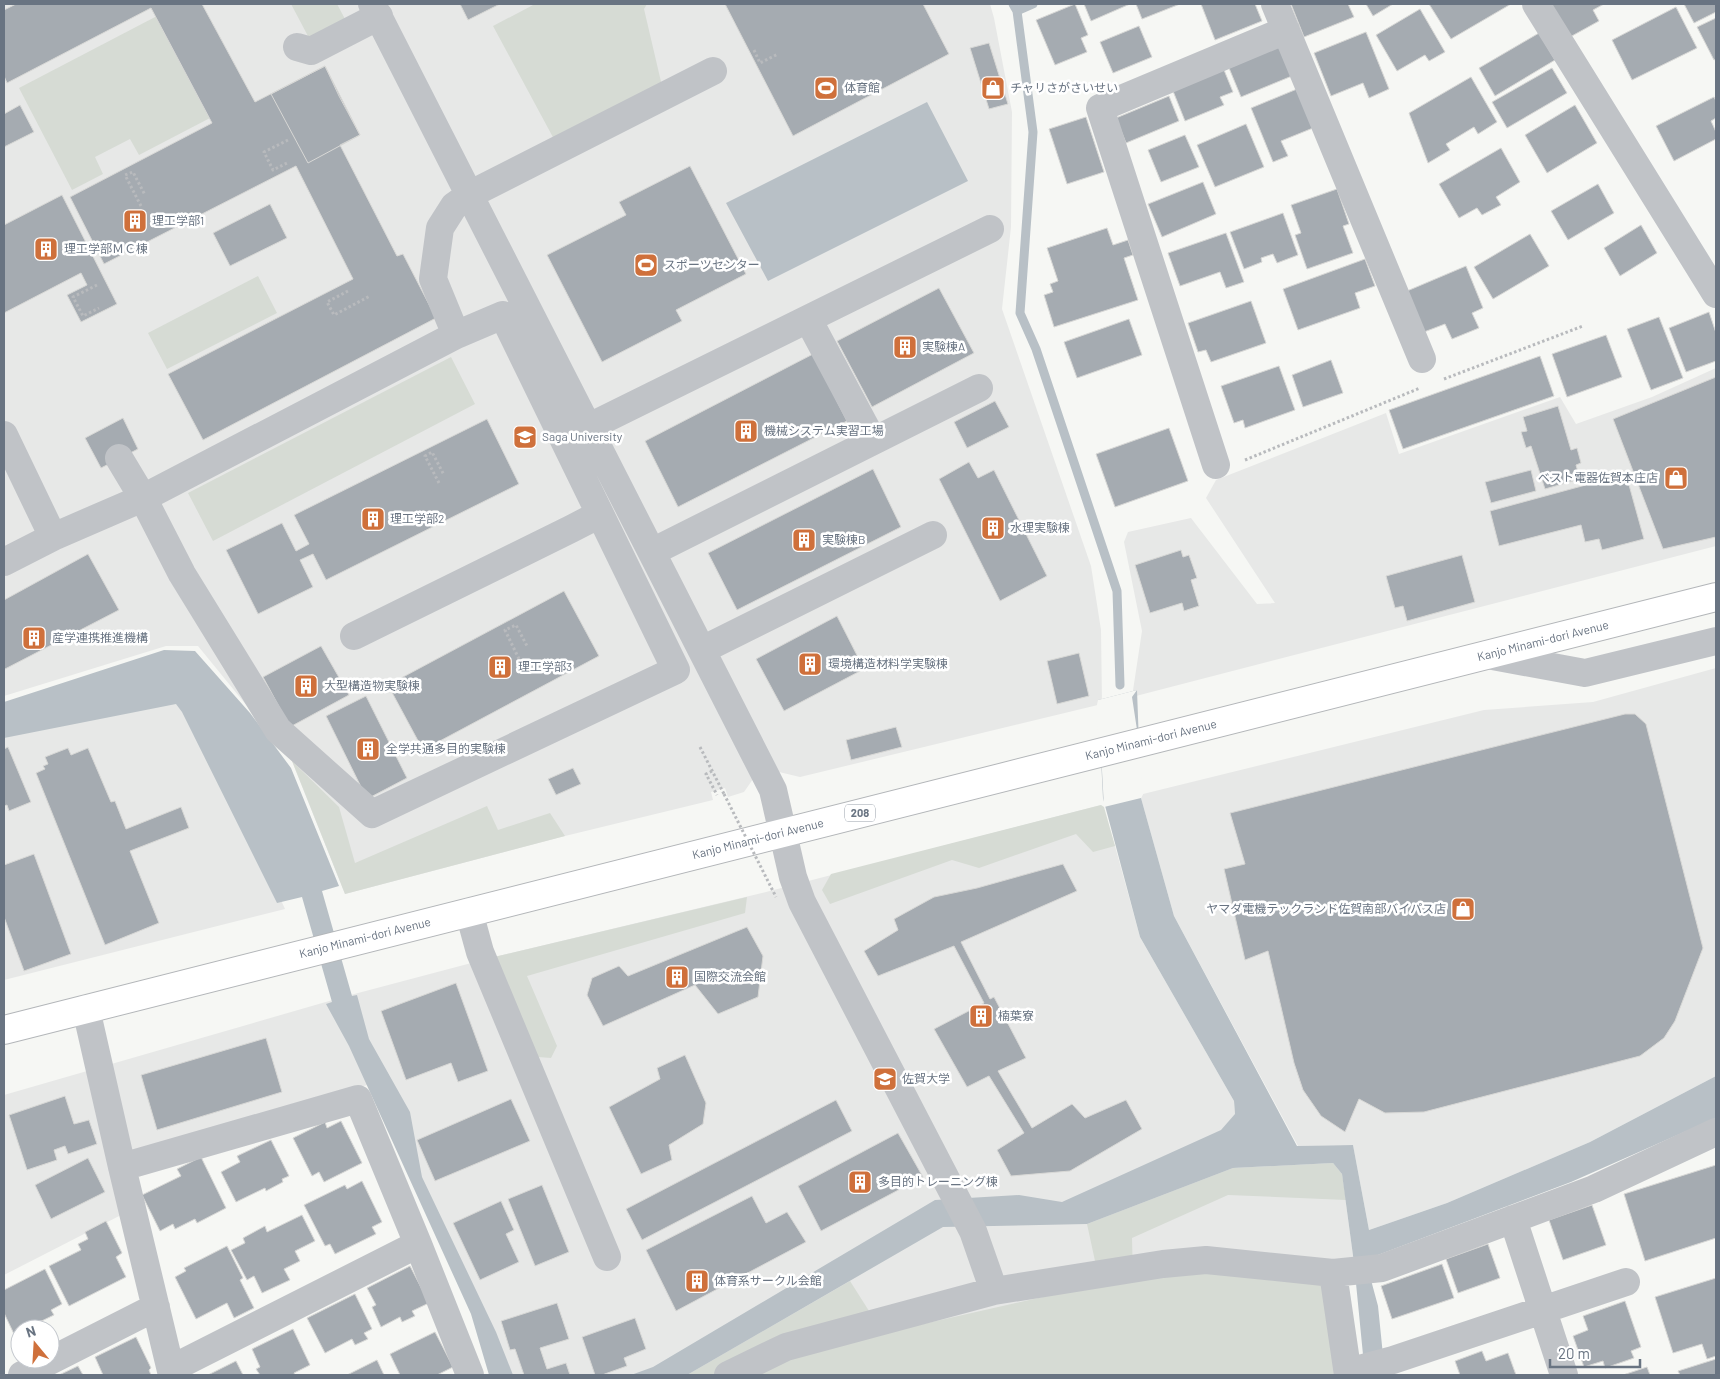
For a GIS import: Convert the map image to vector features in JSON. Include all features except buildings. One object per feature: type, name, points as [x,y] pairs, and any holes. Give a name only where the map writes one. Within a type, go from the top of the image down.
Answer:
[{"type":"highway","name":"Kanjo Minami-dori Avenue","points":[[4,1030],[1716,598]]},
{"type":"street","points":[[1275,4],[1427,371]]},
{"type":"street","points":[[1536,4],[1716,294]]},
{"type":"street","points":[[297,48],[311,51],[376,10],[773,790],[793,877],[802,902],[973,1231],[994,1291]]},
{"type":"street","points":[[1216,465],[1100,108],[1286,30]]},
{"type":"street","points":[[456,335],[433,279],[440,228],[454,206],[471,194],[713,71]]},
{"type":"street","points":[[589,427],[990,229]]},
{"type":"street","points":[[4,562],[53,537],[143,498],[456,335],[503,315],[676,670],[372,814],[278,730],[182,574],[143,498],[119,458]]},
{"type":"street","points":[[808,319],[873,441]]},
{"type":"street","points":[[652,552],[979,388]]},
{"type":"street","points":[[4,435],[53,537]]},
{"type":"street","points":[[354,636],[600,514]]},
{"type":"street","points":[[702,650],[933,535]]},
{"type":"street","points":[[1486,655],[1585,673],[1716,641]]},
{"type":"street","points":[[469,912],[480,952],[607,1257]]},
{"type":"street","points":[[86,1009],[172,1372],[418,1244]]},
{"type":"street","points":[[122,1167],[358,1099],[470,1375]]},
{"type":"street","points":[[728,1375],[786,1348],[994,1291],[1153,1266],[1206,1260],[1333,1272],[1382,1268],[1594,1189],[1716,1132]]},
{"type":"street","points":[[1513,1219],[1564,1375]]},
{"type":"street","points":[[1333,1272],[1348,1373],[1393,1360],[1626,1282]]},
{"type":"street","points":[[22,1375],[156,1307]]},
{"type":"path","points":[[754,50],[760,63],[778,54]]},
{"type":"path","points":[[288,140],[264,152],[273,170],[289,162]]},
{"type":"path","points":[[141,206],[125,175],[132,172],[145,195]]},
{"type":"path","points":[[97,285],[74,297],[83,316],[99,308]]},
{"type":"path","points":[[348,291],[327,302],[334,315],[370,296]]},
{"type":"path","points":[[1216,465],[1227,468],[1427,371],[1583,326]]},
{"type":"path","points":[[439,483],[425,456],[432,452],[444,475]]},
{"type":"path","points":[[520,658],[505,630],[516,625],[527,646]]},
{"type":"path","points":[[700,747],[776,897]]},
{"type":"path","points":[[712,771],[706,774],[717,795]]},
{"type":"shaded area","name":"Saga University","points":[[4,4],[990,4],[1012,112],[1011,227],[1002,309],[1091,566],[1101,630],[1102,704],[800,777],[779,772],[753,779],[744,792],[728,797],[725,788],[711,792],[713,800],[565,836],[345,894],[292,761],[198,646],[166,646],[4,696]]},
{"type":"shaded area","points":[[291,4],[337,4],[345,19],[309,38]]},
{"type":"shaded area","points":[[535,4],[647,4],[644,9],[662,86],[555,141],[493,26]]},
{"type":"shaded area","points":[[157,16],[210,118],[139,155],[130,139],[95,157],[103,174],[72,190],[19,88]]},
{"type":"shaded area","points":[[927,102],[968,181],[768,281],[726,203]]},
{"type":"shaded area","points":[[258,276],[277,313],[167,369],[148,333]]},
{"type":"shaded area","points":[[451,357],[475,404],[213,541],[188,493]]},
{"type":"shaded area","points":[[1716,368],[1716,546],[1132,697],[1142,631],[1124,542],[1128,532],[1191,518],[1257,604],[1275,603],[1206,498],[1216,480],[1386,413],[1399,454],[1560,397],[1576,424],[1652,397]]},
{"type":"shaded area","points":[[164,650],[195,651],[250,713],[291,768],[339,886],[322,891],[352,996],[357,995],[369,1039],[410,1112],[422,1177],[496,1332],[513,1375],[489,1375],[471,1314],[349,1046],[326,1004],[332,1002],[302,897],[277,903],[182,712],[176,704],[4,738],[4,702]]},
{"type":"shaded area","name":"ヤマダ電機テックランド佐賀南部バイパス店","points":[[1716,668],[1716,1076],[1590,1142],[1447,1203],[1369,1230],[1353,1145],[1298,1146],[1174,916],[1141,798],[1143,794],[1484,710],[1593,702]]},
{"type":"shaded area","points":[[1137,690],[1141,798],[1174,916],[1297,1146],[1353,1145],[1369,1230],[1447,1203],[1590,1142],[1716,1076],[1716,1118],[1571,1182],[1370,1258],[1371,1280],[1378,1306],[1385,1375],[1365,1375],[1354,1263],[1342,1174],[1333,1163],[1233,1168],[1087,1224],[943,1227],[687,1375],[631,1375],[653,1367],[935,1200],[1019,1195],[1062,1202],[1221,1130],[1235,1114],[1234,1101],[1140,937],[1103,798],[1098,700]]},
{"type":"shaded area","points":[[188,694],[285,909],[4,980],[4,730]]},
{"type":"shaded area","points":[[292,761],[339,807],[355,863],[487,806],[498,830],[550,813],[565,836],[345,894]]},
{"type":"shaded area","name":"佐賀大学","points":[[1101,805],[1115,846],[1140,937],[1234,1101],[1233,1168],[1333,1163],[1342,1174],[1354,1263],[1326,1284],[1338,1375],[496,1375],[377,1082],[113,1163],[125,1213],[4,1275],[4,1095],[343,997],[494,957],[766,892]]},
{"type":"shaded area","points":[[1101,805],[1104,807],[1115,846],[1093,852],[1076,834],[979,868],[952,860],[830,904],[822,890],[831,874]]},
{"type":"shaded area","points":[[747,897],[745,913],[527,976],[557,1046],[551,1058],[538,1057],[494,957]]},
{"type":"shaded area","points":[[1333,1163],[1342,1174],[1346,1200],[1228,1195],[1132,1238],[1133,1279],[1207,1271],[1326,1284],[1338,1375],[687,1375],[850,1281],[883,1333],[1100,1284],[1087,1224],[1233,1168]]},
{"type":"pier","points":[[1137,690],[1132,697],[1139,743],[1143,794],[1141,798],[1104,807],[1096,709],[1098,700]]},
{"type":"waterway","points":[[1013,4],[1017,11],[1033,132],[1020,313],[1036,349],[1117,591],[1120,685]]},
{"type":"waterway","points":[[1017,11],[1033,4]]},
{"type":"place","name":"体育館","points":[[826,88]]},
{"type":"place","name":"チャリさがさいせい","points":[[993,88]]},
{"type":"place","name":"理工学部1","points":[[135,221]]},
{"type":"place","name":"理工学部ＭＣ棟","points":[[46,249]]},
{"type":"place","name":"スポーツセンター","points":[[646,265]]},
{"type":"place","name":"実験棟A","points":[[905,347]]},
{"type":"place","name":"機械システム実習工場","points":[[746,431]]},
{"type":"place","name":"Saga University","points":[[525,437]]},
{"type":"place","name":"ベスト電器佐賀本庄店","points":[[1676,478]]},
{"type":"place","name":"理工学部2","points":[[373,519]]},
{"type":"place","name":"水理実験棟","points":[[993,528]]},
{"type":"place","name":"実験棟B","points":[[804,540]]},
{"type":"place","name":"産学連携推進機構","points":[[34,638]]},
{"type":"place","name":"環境構造材料学実験棟","points":[[810,664]]},
{"type":"place","name":"理工学部3","points":[[500,667]]},
{"type":"place","name":"大型構造物実験棟","points":[[306,686]]},
{"type":"place","name":"全学共通多目的実験棟","points":[[368,749]]},
{"type":"place","name":"ヤマダ電機テックランド佐賀南部バイパス店","points":[[1463,909]]},
{"type":"place","name":"国際交流会館","points":[[677,977]]},
{"type":"place","name":"楠葉寮","points":[[981,1016]]},
{"type":"place","name":"佐賀大学","points":[[885,1079]]},
{"type":"place","name":"多目的トレーニング棟","points":[[860,1182]]},
{"type":"place","name":"体育系サークル会館","points":[[697,1281]]}]
